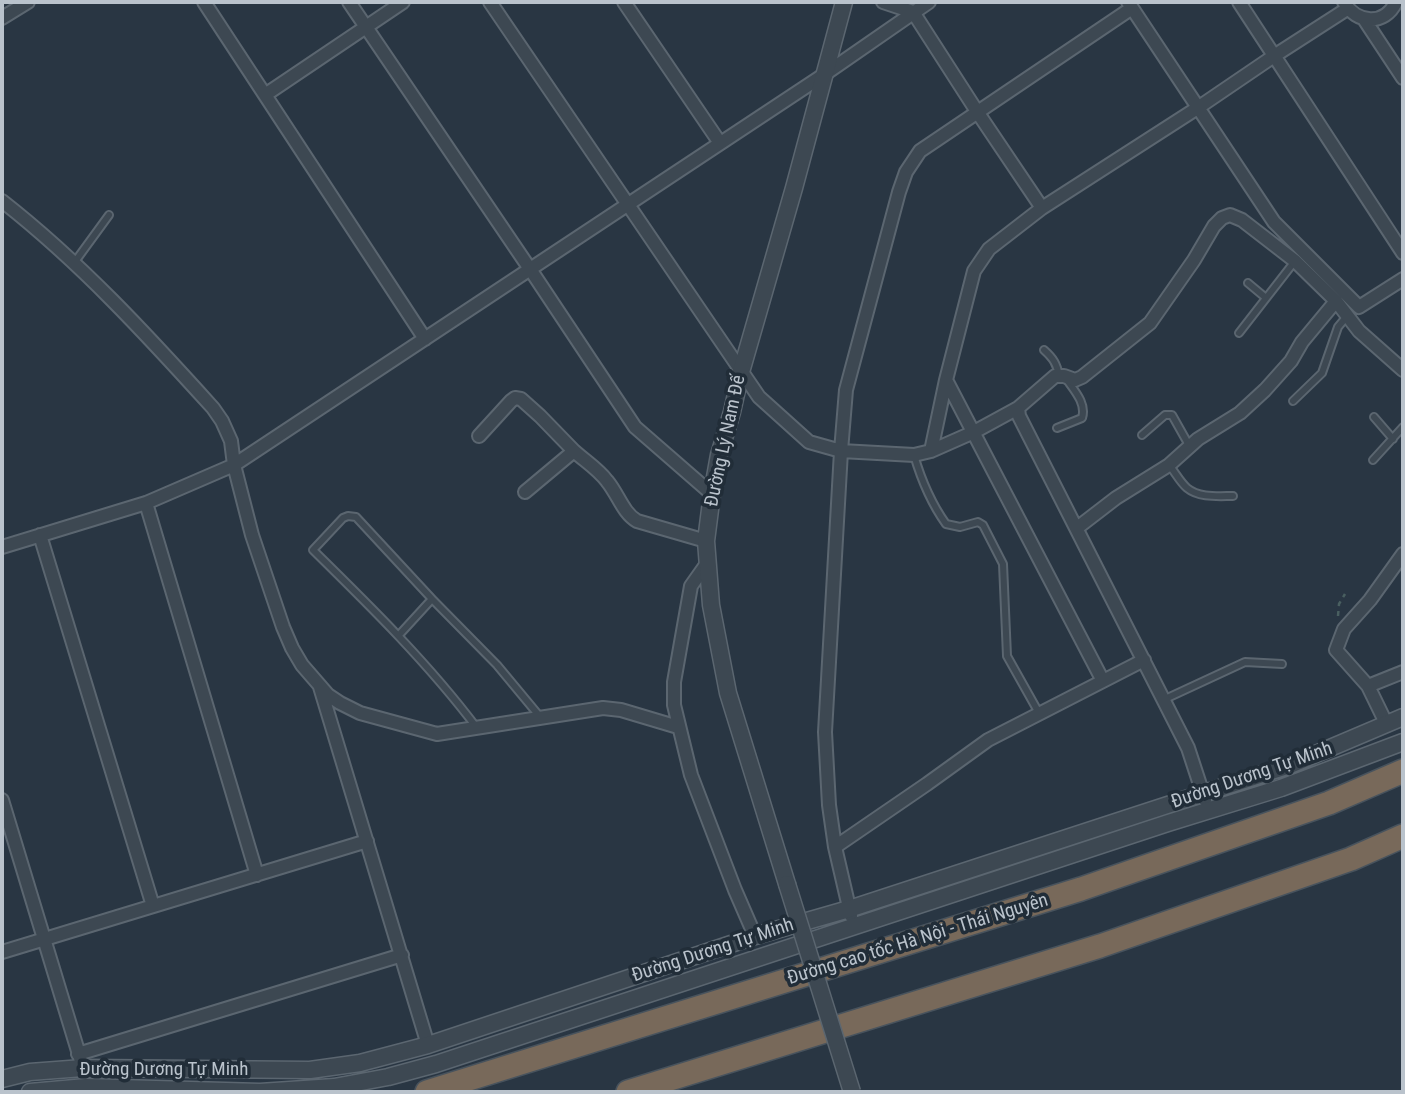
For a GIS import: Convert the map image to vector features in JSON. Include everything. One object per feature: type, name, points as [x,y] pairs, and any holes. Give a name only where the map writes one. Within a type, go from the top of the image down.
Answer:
[{"type":"highway","name":"Đường cao tốc Hà Nội - Thái Nguyên","points":[[427,1092],[1081,889],[1329,803],[1403,771]]},
{"type":"highway","points":[[628,1092],[1100,946],[1351,859],[1403,836]]},
{"type":"street","points":[[2,18],[28,2]]},
{"type":"street","points":[[204,2],[425,339]]},
{"type":"street","points":[[349,2],[635,427],[712,494]]},
{"type":"street","points":[[265,95],[403,2]]},
{"type":"street","points":[[491,2],[759,397],[809,442],[841,451],[914,455],[931,451],[1018,408],[1055,376],[1075,380],[1082,377],[1150,323],[1214,226],[1230,215],[1242,220],[1295,261],[1336,301],[1359,331],[1403,370]]},
{"type":"street","points":[[624,2],[720,143]]},
{"type":"street","name":"Đường Lý Nam Đế","points":[[844,2],[719,455],[706,541],[711,606],[727,693],[852,1092]]},
{"type":"street","points":[[883,2],[913,12],[1042,208]]},
{"type":"street","points":[[2,547],[146,503],[233,465],[825,74],[929,2]]},
{"type":"street","points":[[1239,2],[1403,253]]},
{"type":"street","points":[[931,451],[974,271],[989,249],[1042,208],[1199,107],[1345,5],[1357,17],[1372,20],[1388,13],[1397,2],[1403,8]]},
{"type":"street","points":[[854,926],[835,846],[829,805],[825,732],[846,390],[899,192],[906,172],[920,151],[1130,5],[1273,222],[1359,307]]},
{"type":"street","points":[[1364,19],[1403,78]]},
{"type":"street","points":[[2,201],[74,263],[148,337],[222,421],[231,441],[233,465],[251,535],[283,628],[302,665],[328,695],[360,713],[430,733],[452,733],[603,708],[621,710],[678,727]]},
{"type":"street","points":[[1348,315],[1403,279]]},
{"type":"street","points":[[1077,528],[1116,498],[1169,465],[1198,439],[1240,413],[1291,361],[1302,342],[1336,301]]},
{"type":"street","points":[[946,380],[1103,681]]},
{"type":"street","points":[[479,436],[511,401],[515,398],[521,399],[607,480],[629,516],[637,521],[706,541]]},
{"type":"street","points":[[1018,408],[1019,416],[1190,754],[1209,810]]},
{"type":"street","points":[[524,492],[574,451]]},
{"type":"street","points":[[146,503],[257,875]]},
{"type":"street","points":[[40,535],[153,906]]},
{"type":"street","points":[[1387,725],[1368,686],[1336,650],[1343,629],[1370,600],[1403,554]]},
{"type":"street","points":[[708,562],[691,586],[673,692],[674,705],[691,775],[755,936]]},
{"type":"street","points":[[835,846],[988,740],[1144,660]]},
{"type":"street","points":[[1368,686],[1400,673],[1403,687]]},
{"type":"street","points":[[320,687],[428,1045]]},
{"type":"street","name":"Đường Dương Tự Minh","points":[[2,1079],[81,1061],[310,1070],[360,1063],[428,1045],[755,936],[849,909],[1290,765],[1403,717]]},
{"type":"street","name":"Đường Dương Tự Minh","points":[[30,1092],[86,1087],[260,1092],[334,1087],[388,1077],[436,1064],[1281,788],[1403,742]]},
{"type":"street","points":[[2,800],[81,1061],[402,955]]},
{"type":"street","points":[[2,952],[367,841]]},
{"type":"lane","points":[[74,263],[109,215]]},
{"type":"lane","points":[[1240,333],[1295,261]]},
{"type":"lane","points":[[1248,284],[1266,298]]},
{"type":"lane","points":[[1293,401],[1322,373],[1338,327],[1348,315]]},
{"type":"lane","points":[[1044,350],[1053,358],[1061,376],[1083,404],[1082,418],[1057,428]]},
{"type":"lane","points":[[1142,435],[1169,414],[1190,447]]},
{"type":"lane","points":[[1374,417],[1392,439]]},
{"type":"lane","points":[[1373,460],[1403,428]]},
{"type":"lane","points":[[914,455],[920,477],[946,524],[960,527],[978,522],[983,525],[1003,564],[1007,656],[1040,715]]},
{"type":"lane","points":[[1169,465],[1187,488],[1196,493],[1233,496]]},
{"type":"lane","points":[[478,729],[452,694],[399,635],[313,550],[343,518],[352,516],[360,520],[497,665],[541,718]]},
{"type":"lane","points":[[399,635],[432,599]]},
{"type":"lane","points":[[1163,700],[1245,662],[1282,664]]},
{"type":"path","points":[[1343,629],[1338,617],[1339,604],[1345,594]]}]
